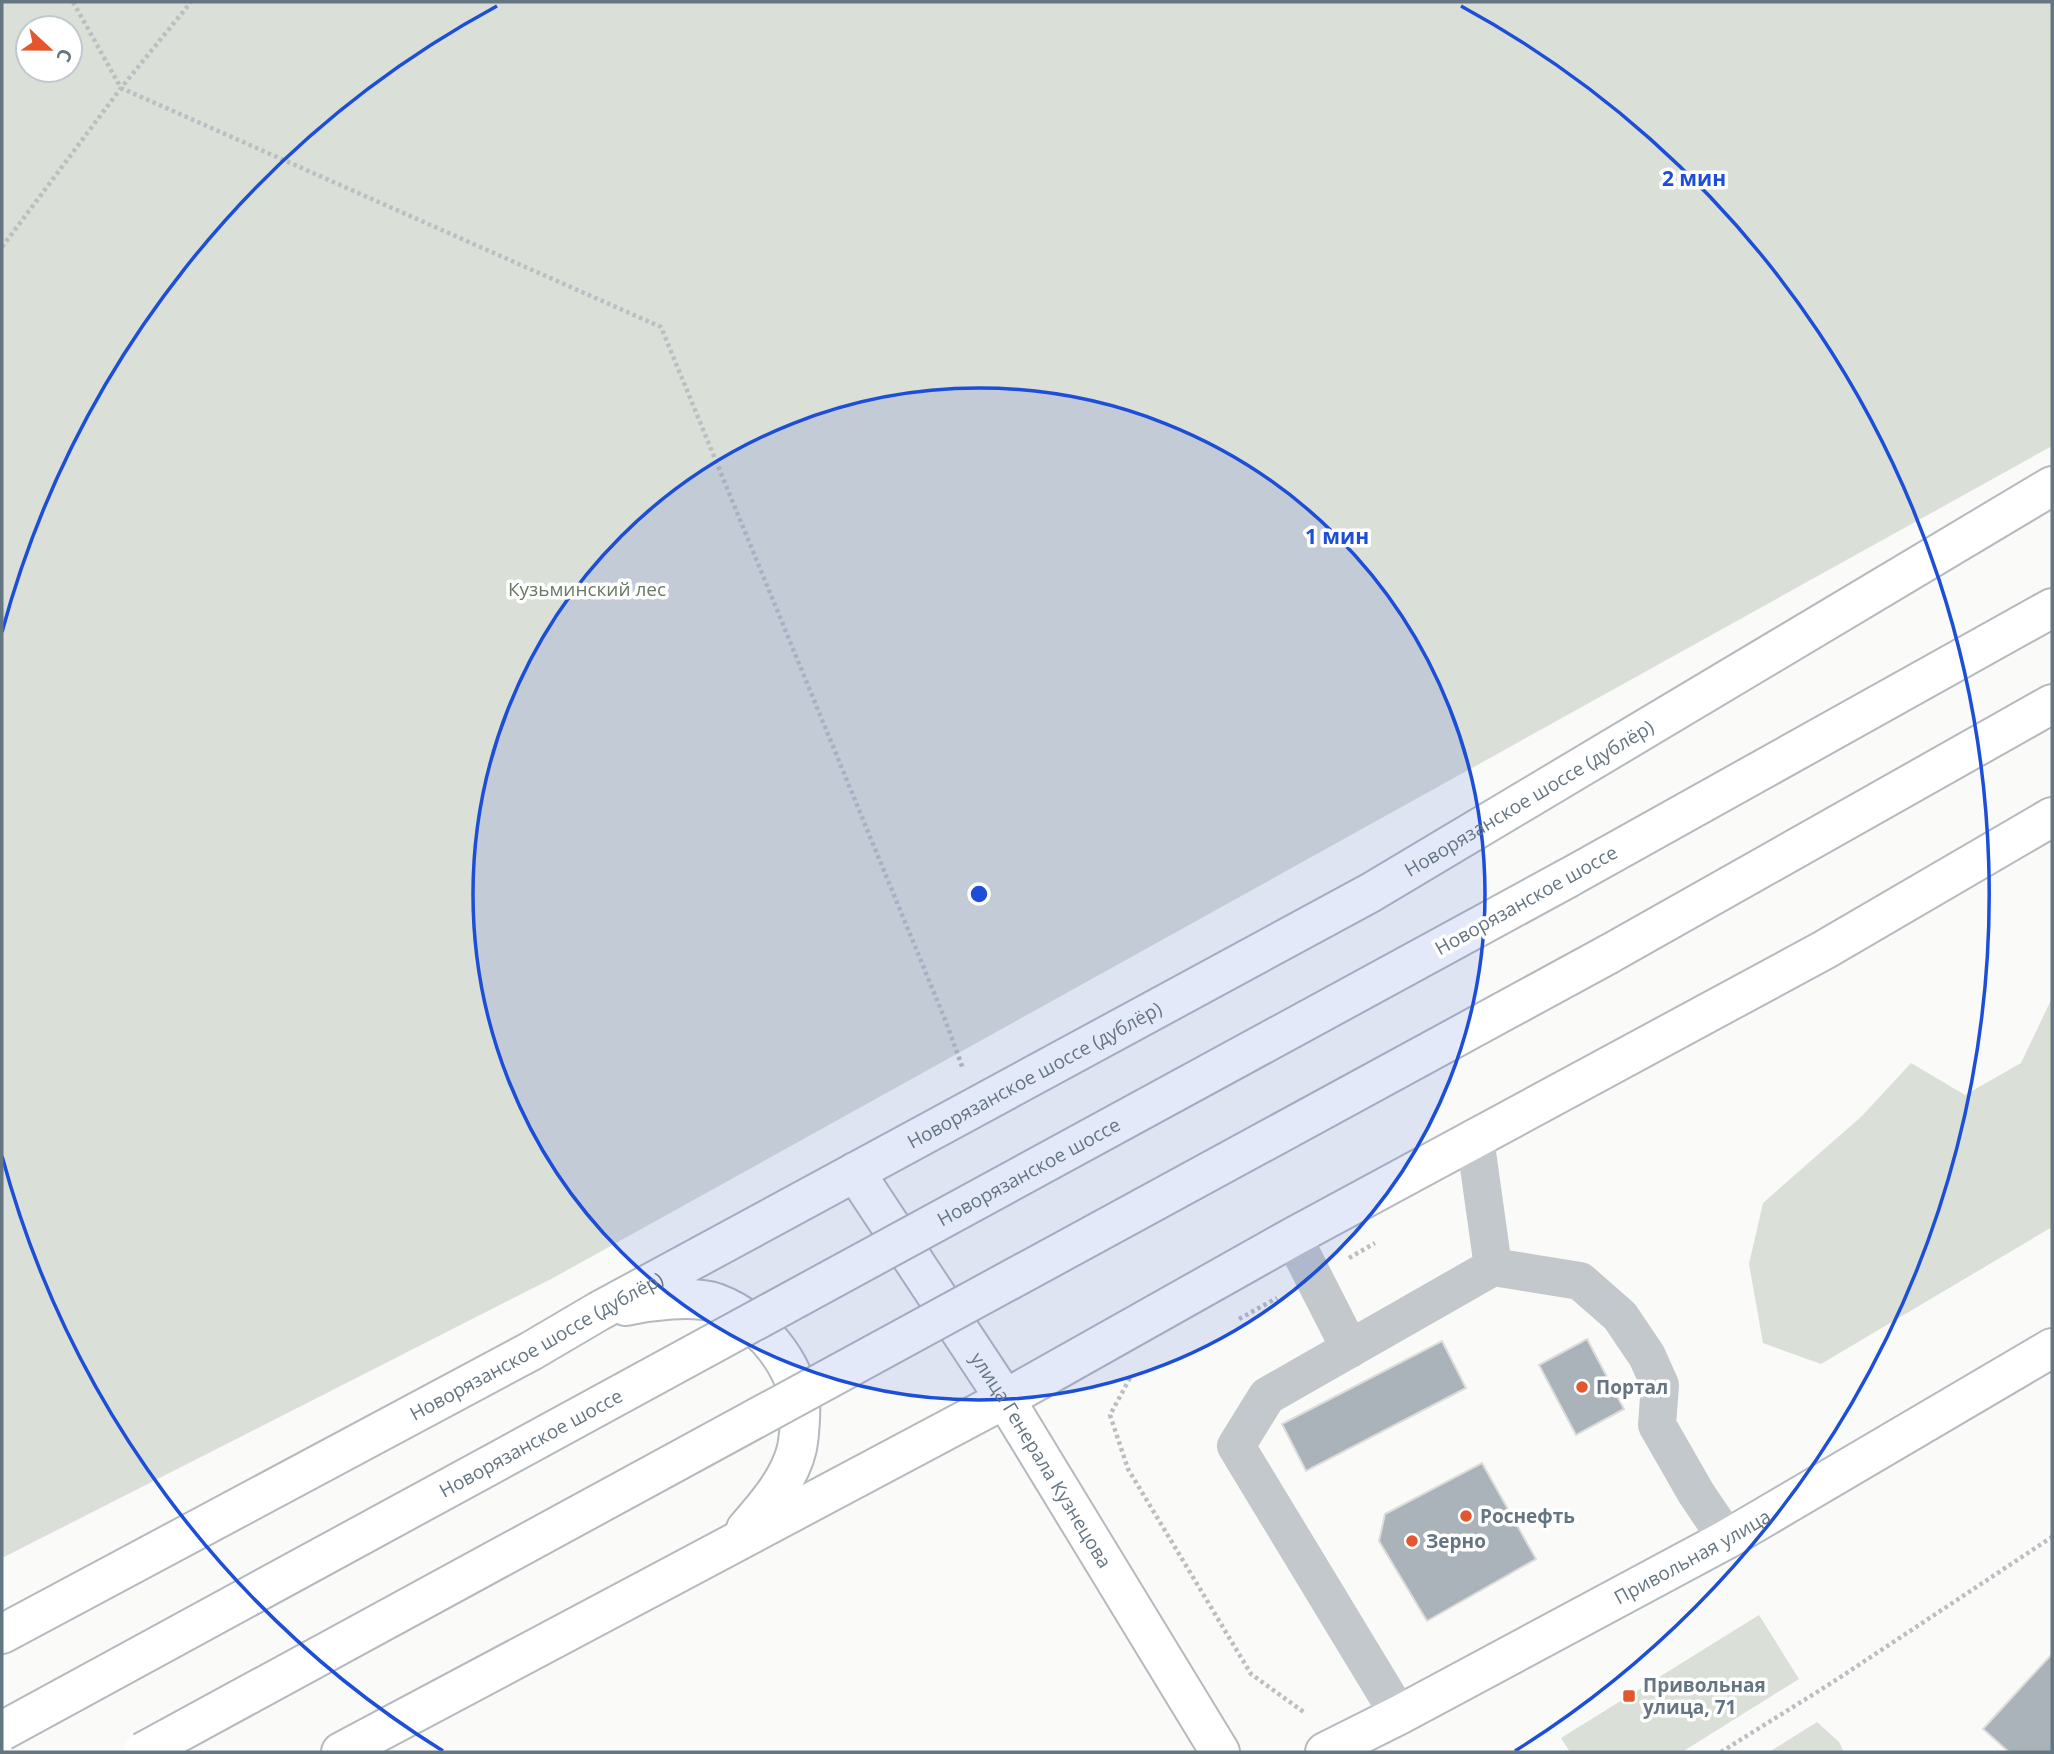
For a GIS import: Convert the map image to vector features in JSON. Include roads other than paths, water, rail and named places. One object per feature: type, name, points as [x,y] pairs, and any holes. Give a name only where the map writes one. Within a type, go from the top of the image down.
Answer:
[{"type":"main road","name":"Новорязанское шоссе (дублёр)","points":[[2,1634],[519,1357],[1370,893],[2052,486]]},
{"type":"main road","name":"Новорязанское шоссе","points":[[2,1731],[1568,878],[2052,608]]},
{"type":"main road","points":[[143,1752],[1609,954],[2052,704]]},
{"type":"main road","points":[[341,1752],[1005,1399],[1293,1237],[1824,950],[2052,817]]},
{"type":"main road","name":"улица Генерала Кузнецова","points":[[855,1172],[1005,1399],[1220,1752]]},
{"type":"main road","points":[[599,1311],[662,1299],[714,1302],[750,1320],[780,1353],[800,1397],[797,1449],[776,1495],[735,1541]]},
{"type":"main road","name":"Привольная улица","points":[[1325,1752],[1727,1539],[2052,1348]]},
{"type":"lane","points":[[1475,1138],[1493,1267]]},
{"type":"lane","points":[[1293,1237],[1350,1349]]},
{"type":"lane","points":[[1399,1715],[1236,1446],[1267,1396],[1493,1267],[1580,1281],[1620,1317],[1647,1356],[1660,1385],[1657,1425],[1696,1493],[1727,1539]]},
{"type":"place","name":"Портал","points":[[1582,1387]]},
{"type":"place","name":"Роснефть","points":[[1466,1516]]},
{"type":"place","name":"Зерно","points":[[1412,1541]]},
{"type":"place","name":"Привольная улица, 71","points":[[1629,1696]]},
{"type":"park label","name":"Кузьминский лес","points":[[587,589]]}]
